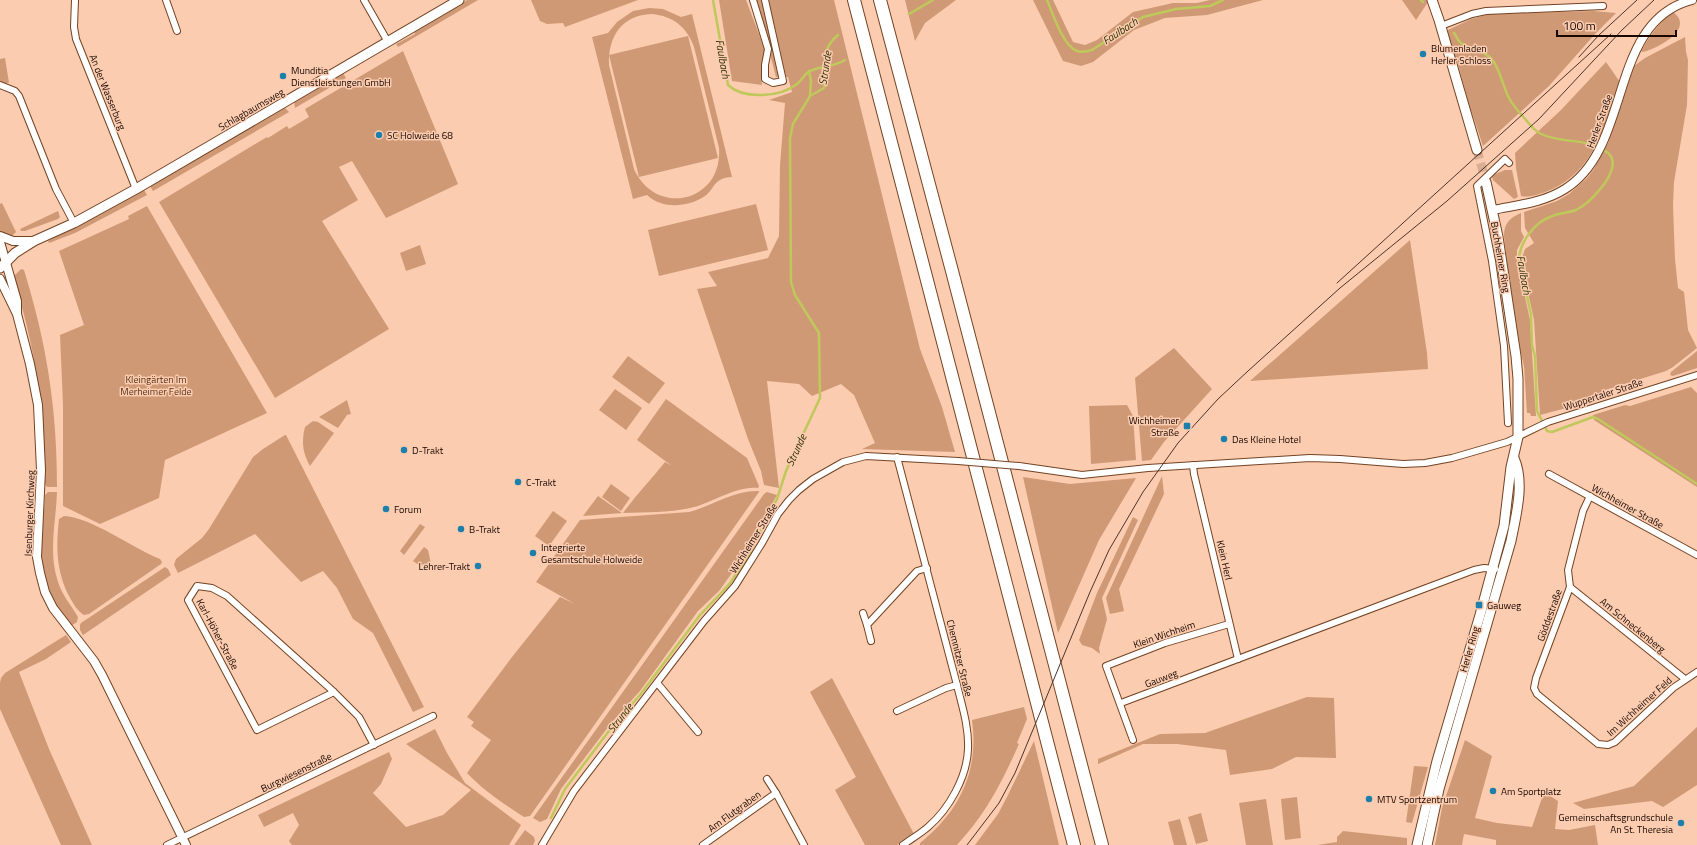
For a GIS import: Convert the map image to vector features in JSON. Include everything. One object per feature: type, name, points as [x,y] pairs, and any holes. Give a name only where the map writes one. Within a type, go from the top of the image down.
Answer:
[{"type":"highway","points":[[854,0],[1074,845]]},
{"type":"highway","points":[[880,0],[1102,845]]},
{"type":"main road","name":"Schlagbaumsweg","points":[[3,265],[15,253],[34,241],[74,223],[136,190],[459,0]]},
{"type":"main road","points":[[1432,0],[1477,150]]},
{"type":"main road","name":"Buchheimer Ring","points":[[1486,182],[1493,210],[1516,356],[1518,379],[1518,437]]},
{"type":"main road","name":"Herler Ring","points":[[1417,845],[1437,760],[1493,569],[1504,526],[1511,467],[1518,437]]},
{"type":"main road","name":"Herler Ring","points":[[1427,845],[1439,789],[1511,541],[1517,513],[1520,474],[1514,458]]},
{"type":"street","name":"An der Wasserburg","points":[[75,0],[74,28],[76,39],[136,190]]},
{"type":"street","points":[[166,0],[177,31]]},
{"type":"street","points":[[364,0],[388,42]]},
{"type":"street","points":[[753,0],[768,49],[765,65],[765,79],[773,83],[783,81],[765,0]]},
{"type":"street","name":"Herler Straße","points":[[1493,210],[1540,200],[1554,195],[1566,189],[1583,174],[1597,156],[1603,142],[1629,65],[1637,48],[1662,15],[1676,6],[1692,0]]},
{"type":"street","points":[[1441,26],[1472,14],[1486,11],[1603,6]]},
{"type":"street","points":[[0,85],[15,91],[19,96],[56,189],[74,223]]},
{"type":"street","name":"Buchheimer Ring","points":[[1508,423],[1504,346],[1492,261],[1476,186],[1505,159],[1509,163]]},
{"type":"street","points":[[0,236],[13,241],[34,241]]},
{"type":"street","name":"Isenburger Kirchweg","points":[[0,242],[3,265],[17,301],[17,314]]},
{"type":"street","name":"Isenburger Kirchweg","points":[[0,279],[17,314],[30,364],[38,406],[41,470],[37,557],[45,592],[61,620],[94,661],[102,675],[185,842]]},
{"type":"street","points":[[0,296],[10,300]]},
{"type":"street","name":"Wuppertaler Straße","points":[[1518,437],[1548,422],[1697,375]]},
{"type":"street","points":[[1506,378],[1518,379]]},
{"type":"street","name":"Wichheimer Straße","points":[[542,845],[574,791],[658,684],[704,621],[735,586],[778,514],[789,500],[813,479],[843,462],[866,456],[897,457],[1019,466],[1088,475],[1135,469],[1310,458],[1404,464],[1424,463],[1452,458],[1507,442],[1518,437]]},
{"type":"street","name":"Chemnitzer Straße","points":[[897,457],[927,568],[968,733],[968,750],[963,776],[952,797],[929,826],[903,845]]},
{"type":"street","name":"Klein Herl","points":[[1193,465],[1238,659]]},
{"type":"street","name":"Wichheimer Straße","points":[[1549,474],[1697,555]]},
{"type":"street","name":"Göddestraße","points":[[1537,694],[1534,688],[1536,678],[1570,588],[1568,570],[1583,511],[1590,496]]},
{"type":"street","points":[[866,625],[917,571],[927,568]]},
{"type":"street","name":"Gauweg","points":[[1121,703],[1474,570],[1493,569],[1502,571]]},
{"type":"street","name":"Karl-Höher-Straße","points":[[334,692],[257,730],[188,600],[197,586],[212,588],[227,596],[334,692],[359,716],[374,745]]},
{"type":"street","name":"Am Schneckenberg","points":[[1570,588],[1684,679]]},
{"type":"street","points":[[863,613],[871,641]]},
{"type":"street","name":"Klein Wichheim","points":[[1121,703],[1106,666],[1164,643],[1229,624]]},
{"type":"street","name":"Im Wichheimer Feld","points":[[1537,694],[1598,744],[1608,745],[1615,742],[1673,688],[1684,679],[1697,672]]},
{"type":"street","points":[[658,684],[698,732]]},
{"type":"street","points":[[897,711],[946,688],[957,685]]},
{"type":"street","points":[[1121,703],[1133,740]]},
{"type":"street","name":"Burgwiesenstraße","points":[[167,845],[185,842],[432,716]]},
{"type":"street","name":"Am Flutgraben","points":[[767,779],[804,845]]},
{"type":"street","name":"Am Flutgraben","points":[[703,845],[776,793]]},
{"type":"green space","points":[[467,0],[478,0],[398,47],[396,44],[415,34],[414,31]]},
{"type":"green space","points":[[531,0],[638,0],[565,27],[563,23],[547,24],[540,21]]},
{"type":"green space","points":[[719,0],[746,0],[765,50],[761,74],[762,85],[732,81]]},
{"type":"green space","points":[[756,0],[834,0],[920,349],[942,407],[955,452],[862,449],[875,443],[854,395],[841,384],[812,396],[799,384],[767,381],[779,488],[764,485],[761,471],[748,439],[697,289],[717,286],[708,272],[768,258],[779,236],[780,165],[785,103],[769,100],[792,92],[788,77],[776,77]]},
{"type":"green space","points":[[905,0],[956,0],[925,23],[915,41]]},
{"type":"green space","points":[[1033,0],[1053,0],[1073,42],[1085,45],[1097,40],[1133,12],[1173,3],[1197,3],[1210,0],[1263,0],[1207,15],[1165,18],[1134,30],[1093,62],[1081,66],[1063,61]]},
{"type":"green space","points":[[1402,0],[1427,0],[1428,2],[1416,20]]},
{"type":"green space","points":[[649,8],[663,9],[681,17],[692,14],[732,177],[720,180],[705,196],[691,203],[668,205],[653,200],[647,195],[633,199],[592,37],[608,33],[617,22],[633,11]],"holes":[[[641,15],[660,15],[673,20],[683,28],[691,40],[719,148],[717,166],[710,181],[700,191],[686,197],[672,198],[657,194],[644,184],[634,169],[609,65],[609,55],[614,36],[625,23],[632,18]]]},
{"type":"green space","points":[[1594,11],[1616,13],[1596,33],[1549,86],[1483,146],[1469,104],[1456,57],[1454,57],[1448,30],[1471,19],[1490,14]]},
{"type":"green space","points":[[1673,12],[1679,18],[1680,25],[1677,31],[1664,43],[1649,50],[1643,52],[1641,51],[1659,25]]},
{"type":"green space","points":[[688,36],[718,158],[639,177],[609,55]]},
{"type":"green space","points":[[1685,37],[1688,60],[1687,105],[1674,182],[1673,205],[1675,259],[1678,288],[1684,292],[1688,330],[1697,348],[1666,371],[1602,391],[1596,399],[1582,403],[1580,399],[1574,401],[1574,406],[1540,415],[1534,320],[1521,261],[1525,249],[1534,243],[1525,228],[1524,212],[1557,201],[1569,194],[1587,178],[1594,169],[1608,143],[1634,66],[1645,58]]},
{"type":"green space","points":[[403,51],[458,184],[386,218],[352,161],[339,167],[358,200],[322,221],[389,329],[275,398],[159,202],[267,137],[268,138],[287,126],[289,129],[309,117],[305,109]]},
{"type":"green space","points":[[5,58],[9,83],[3,83],[0,81],[0,59]]},
{"type":"green space","points":[[1606,62],[1620,82],[1596,146],[1577,172],[1564,183],[1548,191],[1521,196],[1515,153],[1561,110]]},
{"type":"green space","points":[[343,73],[346,78],[295,108],[294,101]]},
{"type":"green space","points":[[284,107],[289,112],[153,191],[150,186]]},
{"type":"green space","points":[[1505,170],[1512,170],[1518,197],[1514,199],[1493,180],[1492,177],[1493,175]]},
{"type":"green space","points":[[144,190],[147,195],[75,233],[49,243],[48,241]]},
{"type":"green space","points":[[2,203],[16,232],[11,237],[0,231],[0,204]]},
{"type":"green space","points":[[756,204],[768,250],[659,276],[648,230]]},
{"type":"green space","name":"Kleingärten Im Merheimer Felde","points":[[147,206],[267,413],[165,460],[159,498],[100,524],[63,506],[63,405],[60,335],[84,325],[59,251],[129,219],[128,216]]},
{"type":"green space","points":[[58,211],[60,217],[58,219],[25,231],[21,231],[20,229]]},
{"type":"green space","points":[[1521,213],[1521,231],[1524,237],[1517,250],[1517,259],[1530,320],[1536,416],[1531,416],[1530,413],[1527,413],[1524,366],[1513,320],[1504,236],[1505,228],[1508,222],[1513,217]]},
{"type":"green space","points":[[1410,240],[1427,353],[1428,369],[1250,381]]},
{"type":"green space","points":[[420,245],[426,264],[406,271],[400,253]]},
{"type":"green space","points":[[21,269],[24,270],[45,351],[53,404],[57,458],[57,487],[47,487],[45,484],[43,431],[37,379],[27,328],[13,277]]},
{"type":"green space","points":[[1174,348],[1212,389],[1164,442],[1151,460],[1142,461],[1135,378]]},
{"type":"green space","points":[[1697,351],[1697,368],[1673,376],[1670,375],[1671,372]]},
{"type":"green space","points":[[628,356],[665,383],[649,404],[612,377]]},
{"type":"green space","points":[[1691,387],[1697,393],[1697,487],[1594,420],[1593,415],[1625,405],[1630,406]]},
{"type":"green space","points":[[615,389],[642,408],[626,430],[599,410]]},
{"type":"green space","points":[[666,399],[747,458],[759,486],[758,488],[734,491],[701,505],[686,509],[659,512],[623,513],[665,462],[672,466],[637,440]]},
{"type":"green space","points":[[347,400],[351,414],[347,415],[338,428],[319,417]]},
{"type":"green space","points":[[1127,405],[1133,416],[1136,460],[1091,464],[1089,406]]},
{"type":"green space","points":[[313,421],[318,422],[334,433],[310,466],[304,452],[303,438],[305,427]]},
{"type":"green space","points":[[285,435],[424,707],[413,712],[373,633],[353,619],[337,588],[323,571],[301,582],[255,534],[178,573],[174,565],[176,559],[202,538],[209,529],[253,457]]},
{"type":"green space","points":[[1162,476],[1164,494],[1119,589],[1124,611],[1110,614],[1106,598]]},
{"type":"green space","points":[[1023,477],[1070,484],[1136,478],[1099,540],[1058,633]]},
{"type":"green space","points":[[611,484],[630,498],[621,511],[602,497]]},
{"type":"green space","points":[[759,491],[530,816],[524,817],[509,807],[487,791],[467,773],[491,740],[471,726],[474,722],[467,717],[560,597],[575,604],[536,582],[580,520],[689,512],[741,493]]},
{"type":"green space","points":[[48,492],[57,492],[53,537],[53,560],[60,587],[64,596],[78,617],[77,622],[71,626],[56,606],[49,593],[45,580],[42,538],[45,495]]},
{"type":"green space","points":[[767,492],[777,495],[744,556],[719,591],[698,611],[640,691],[612,722],[561,789],[547,819],[540,822],[533,818],[764,494]]},
{"type":"green space","points":[[598,496],[622,513],[583,516]]},
{"type":"green space","points":[[553,511],[567,521],[549,546],[535,536]]},
{"type":"green space","points":[[64,516],[75,518],[99,527],[160,559],[162,562],[89,614],[84,615],[77,609],[69,596],[59,568],[57,549],[58,529],[59,519]]},
{"type":"green space","points":[[1133,517],[1138,520],[1102,598],[1107,619],[1099,648],[1100,654],[1092,648],[1082,645],[1079,640],[1097,593]]},
{"type":"green space","points":[[420,524],[425,527],[404,555],[400,551]]},
{"type":"green space","points":[[424,547],[428,550],[431,564],[419,565],[413,561]]},
{"type":"green space","points":[[165,567],[171,575],[83,635],[80,630],[81,623]]},
{"type":"green space","points":[[66,635],[71,642],[46,659],[19,672],[49,749],[92,845],[61,845],[0,709],[0,683],[1,678],[5,673]]},
{"type":"green space","points":[[832,678],[914,834],[897,845],[865,845],[835,790],[856,777],[810,692]]},
{"type":"green space","points":[[1307,697],[1334,698],[1336,758],[1296,757],[1272,769],[1230,775],[1226,750],[1177,744],[1143,744],[1098,764],[1098,759],[1160,734],[1205,733]]},
{"type":"green space","points":[[1024,707],[1027,719],[1017,743],[1019,744],[999,785],[985,809],[968,833],[957,845],[920,845],[920,843],[934,831],[946,817],[964,789],[972,756],[972,720]]},
{"type":"green space","points":[[1697,727],[1697,785],[1663,807],[1652,801],[1584,809],[1573,803],[1634,786]]},
{"type":"green space","points":[[435,729],[465,783],[521,825],[509,845],[292,845],[289,841],[299,825],[293,813],[264,827],[258,815],[389,752],[392,759],[381,784],[373,793],[406,827],[443,815],[471,790],[406,744]]},
{"type":"green space","points":[[1465,740],[1492,756],[1475,818],[1497,823],[1532,827],[1544,792],[1558,801],[1555,829],[1569,830],[1595,825],[1598,845],[1496,845],[1496,840],[1464,834],[1462,845],[1435,845],[1442,808]]},
{"type":"green space","points":[[1034,741],[1059,845],[975,845],[998,814]]},
{"type":"green space","points":[[1414,766],[1428,767],[1412,823],[1406,822]]},
{"type":"green space","points":[[1297,797],[1301,838],[1285,840],[1281,799]]},
{"type":"green space","points":[[1266,799],[1273,845],[1246,845],[1239,803]]},
{"type":"green space","points":[[1201,813],[1208,841],[1196,844],[1188,817]]},
{"type":"green space","points":[[1180,819],[1187,845],[1174,845],[1168,822]]},
{"type":"green space","points":[[525,830],[534,837],[535,841],[533,845],[514,845]]},
{"type":"green space","points":[[1343,831],[1407,838],[1407,845],[1317,845],[1337,842],[1337,837]]},
{"type":"waterway","name":"Faulbach","points":[[713,0],[728,85],[735,90],[753,95],[782,92],[797,84],[810,71],[837,64],[845,60]]},
{"type":"waterway","name":"Faulbach","points":[[909,14],[933,0]]},
{"type":"waterway","name":"Faulbach","points":[[1047,0],[1055,21],[1067,43],[1072,48],[1081,52],[1092,50],[1143,17],[1176,9],[1210,6],[1223,0]]},
{"type":"waterway","name":"Faulbach","points":[[1454,33],[1462,44],[1490,57],[1500,74],[1506,92],[1512,102],[1529,124],[1537,131],[1549,137],[1584,143],[1600,148],[1608,153],[1613,161],[1609,176],[1604,185],[1593,198],[1576,210],[1553,216],[1544,220],[1533,228],[1525,240],[1520,253],[1519,259],[1531,315],[1532,345],[1535,356],[1537,411],[1547,431],[1552,432],[1593,417],[1697,484]]},
{"type":"waterway","name":"Strunde","points":[[551,818],[565,789],[615,723],[640,695],[700,615],[731,582],[747,558],[777,499],[786,471],[820,398],[819,333],[795,295],[791,282],[790,138],[793,124],[810,96],[824,88],[826,53],[828,47],[838,35]]},
{"type":"waterway","points":[[809,71],[811,81],[810,96]]},
{"type":"tunnel","points":[[1477,150],[1486,182]]},
{"type":"tram line","points":[[1579,57],[1599,35],[1637,0]]},
{"type":"tram line","points":[[967,845],[999,803],[1015,773],[1109,550],[1143,492],[1178,443],[1218,399],[1340,288],[1447,201],[1539,119],[1622,30],[1654,0]]},
{"type":"tram line","points":[[1337,283],[1611,34]]},
{"type":"place","name":"Blumenladen Herler Schloss","points":[[1423,54]]},
{"type":"place","name":"Munditia Dienstleistungen GmbH","points":[[283,76]]},
{"type":"place","name":"SC Holweide 68","points":[[379,135]]},
{"type":"place","name":"Wichheimer Straße","points":[[1187,426]]},
{"type":"place","name":"Das Kleine Hotel","points":[[1224,439]]},
{"type":"place","name":"D-Trakt","points":[[404,450]]},
{"type":"place","name":"C-Trakt","points":[[518,482]]},
{"type":"place","name":"Forum","points":[[386,509]]},
{"type":"place","name":"B-Trakt","points":[[461,529]]},
{"type":"place","name":"Integrierte Gesamtschule Holweide","points":[[533,553]]},
{"type":"place","name":"Lehrer-Trakt","points":[[478,566]]},
{"type":"place","name":"Gauweg","points":[[1479,605]]},
{"type":"place","name":"Am Sportplatz","points":[[1493,791]]},
{"type":"place","name":"MTV Sportzentrum","points":[[1369,799]]},
{"type":"place","name":"Gemeinschaftsgrundschule An St. Theresia","points":[[1681,823]]}]
